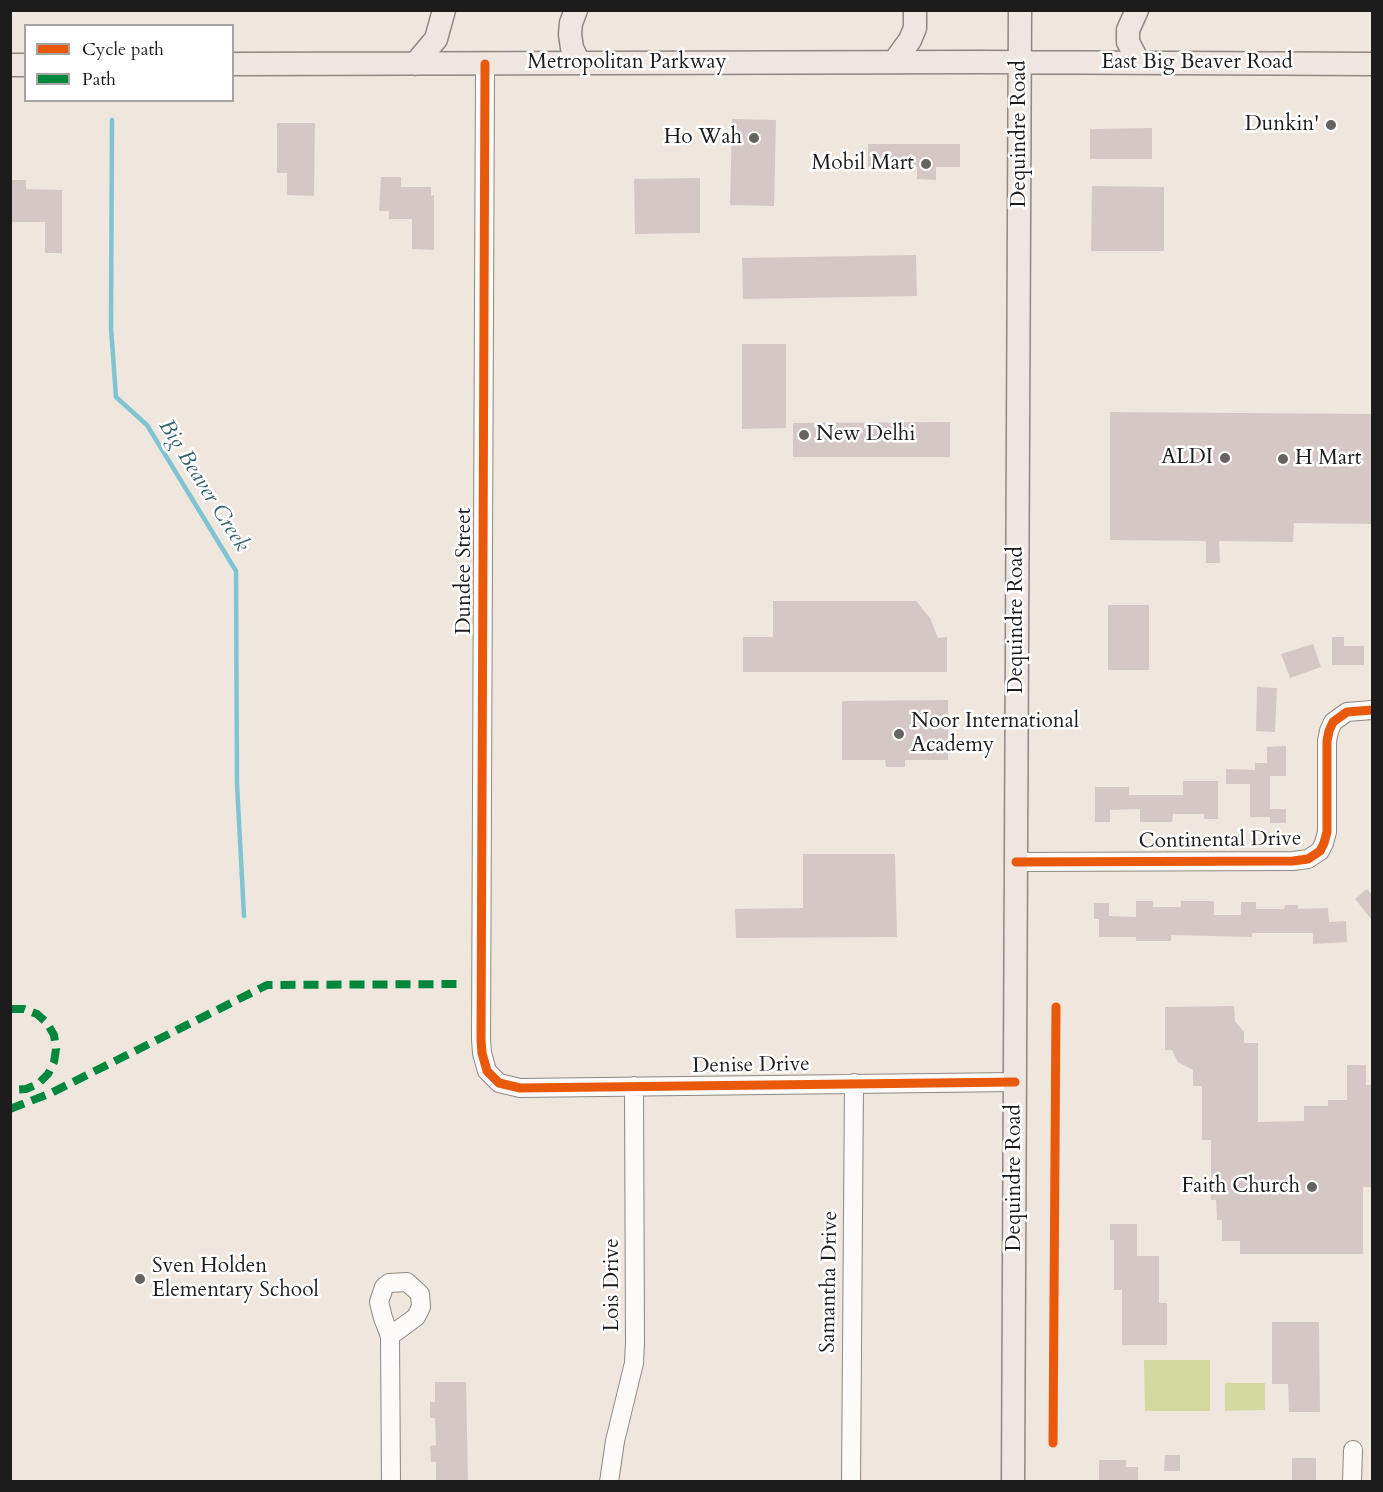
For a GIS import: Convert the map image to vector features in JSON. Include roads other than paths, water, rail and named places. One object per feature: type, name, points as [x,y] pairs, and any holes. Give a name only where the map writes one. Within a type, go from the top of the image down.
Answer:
[{"type":"main road","points":[[415,64],[436,39],[444,10]]},
{"type":"main road","points":[[576,10],[570,34],[572,48],[579,63]]},
{"type":"main road","points":[[894,62],[910,40],[915,28],[915,10]]},
{"type":"main road","name":"Dequindre Road","points":[[1013,1482],[1020,10]]},
{"type":"main road","points":[[1137,10],[1128,30],[1128,42],[1138,63]]},
{"type":"main road","name":"Metropolitan Parkway","points":[[234,64],[1021,62]]},
{"type":"main road","name":"East Big Beaver Road","points":[[1021,62],[1372,64]]},
{"type":"street","name":"Dundee Street","points":[[485,64],[482,1039],[484,1063],[491,1077]]},
{"type":"street","name":"Continental Drive","points":[[1016,862],[1293,861],[1308,859],[1320,851],[1327,832],[1327,741],[1329,731],[1333,722],[1347,712],[1372,710]]},
{"type":"street","name":"Denise Drive","points":[[491,1077],[499,1083],[520,1088],[1015,1082]]},
{"type":"street","name":"Samantha Drive","points":[[851,1482],[854,1083]]},
{"type":"street","name":"Lois Drive","points":[[609,1482],[615,1441],[634,1363],[634,1086]]},
{"type":"street","points":[[390,1336],[391,1482]]},
{"type":"street","points":[[1352,1482],[1353,1450]]},
{"type":"waterway","name":"Big Beaver Creek","points":[[112,120],[111,328],[116,397],[147,425],[236,571],[237,784],[244,916]]},
{"type":"place","name":"Dunkin'","points":[[1331,125]]},
{"type":"place","name":"Ho Wah","points":[[754,138]]},
{"type":"place","name":"Mobil Mart","points":[[926,164]]},
{"type":"place","name":"New Delhi","points":[[804,435]]},
{"type":"place","name":"ALDI","points":[[1225,458]]},
{"type":"place","name":"H Mart","points":[[1283,459]]},
{"type":"place","name":"Noor International Academy","points":[[899,734]]},
{"type":"place","name":"Faith Church","points":[[1312,1187]]},
{"type":"place","name":"Sven Holden Elementary School","points":[[140,1279]]}]
